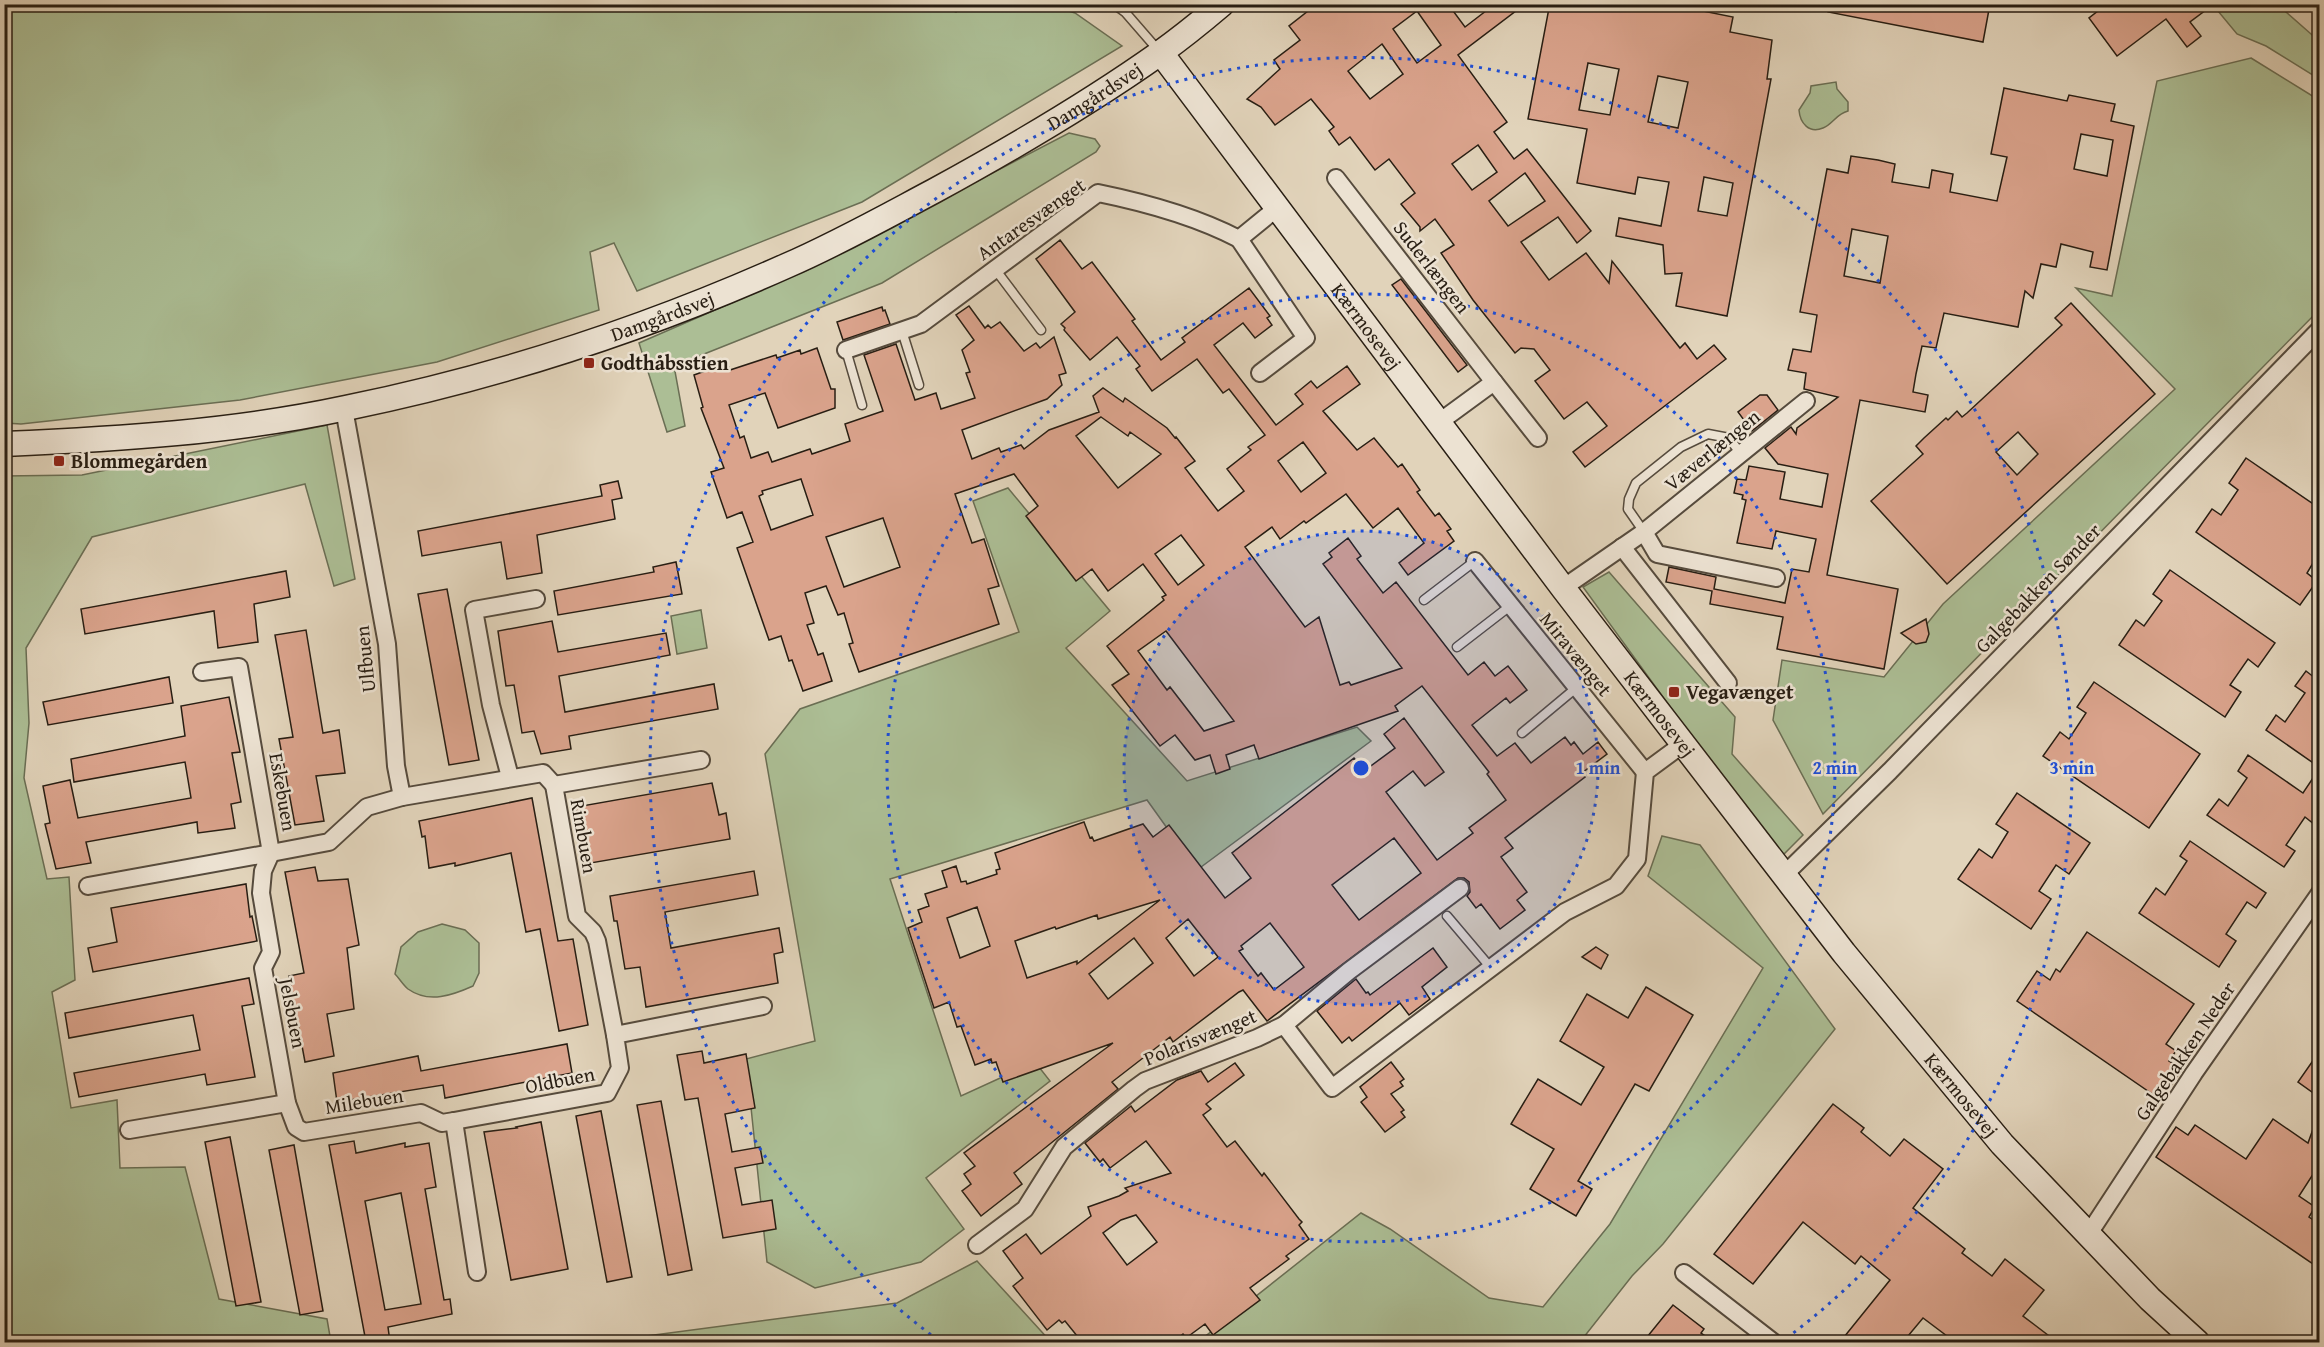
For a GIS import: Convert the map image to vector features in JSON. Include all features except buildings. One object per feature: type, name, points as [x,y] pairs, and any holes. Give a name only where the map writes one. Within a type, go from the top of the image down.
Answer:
[{"type":"street","name":"Damgårdsvej","points":[[4,444],[208,431],[344,409],[461,382],[577,348],[659,318],[786,266],[867,227],[975,168],[1161,53],[1222,4]]},
{"type":"street","name":"Kærmosevej","points":[[1161,53],[1563,588],[1844,953],[2002,1144],[2150,1299],[2197,1342]]},
{"type":"street","name":"Suderlængen","points":[[1336,177],[1538,438]]},
{"type":"street","name":"Antaresvænget","points":[[846,350],[921,324],[1098,193],[1147,204],[1216,227],[1239,239]]},
{"type":"street","points":[[1260,373],[1306,338],[1239,239],[1277,208]]},
{"type":"street","name":"Galgebakken Sønder","points":[[1785,874],[1890,771],[2319,329]]},
{"type":"street","points":[[1438,423],[1494,382]]},
{"type":"street","name":"Væverlængen","points":[[1563,588],[1644,532],[1806,401]]},
{"type":"street","name":"Ulfbuen","points":[[344,409],[387,644],[396,766],[402,797]]},
{"type":"street","points":[[1644,532],[1657,554],[1776,578]]},
{"type":"street","points":[[1622,547],[1728,683]]},
{"type":"street","name":"Miravænget","points":[[1475,561],[1645,772]]},
{"type":"street","points":[[510,777],[491,705],[474,610],[536,598]]},
{"type":"street","name":"Eskebuen","points":[[202,672],[239,667],[271,853],[329,842],[367,807],[402,797]]},
{"type":"street","points":[[1284,1024],[1332,1088],[1565,912],[1616,886],[1637,859],[1645,772],[1683,744]]},
{"type":"street","name":"Rimbuen","points":[[615,1035],[597,941],[593,932],[577,916],[554,785],[701,760]]},
{"type":"street","points":[[402,797],[543,772],[554,785]]},
{"type":"street","points":[[88,886],[271,853]]},
{"type":"street","name":"Jelsbuen","points":[[271,853],[263,871],[261,892],[271,952],[263,968],[287,1103]]},
{"type":"street","name":"Polarisvænget","points":[[977,1245],[1025,1209],[1064,1147],[1134,1089],[1145,1081],[1257,1038],[1284,1024],[1349,971],[1460,888]]},
{"type":"street","name":"Galgebakken Neder","points":[[2088,1234],[2194,1073],[2319,893]]},
{"type":"street","points":[[615,1035],[763,1006]]},
{"type":"street","name":"Oldbuen","points":[[454,1121],[607,1093],[620,1068],[615,1035]]},
{"type":"street","points":[[129,1131],[287,1103]]},
{"type":"street","name":"Milebuen","points":[[287,1103],[296,1126],[304,1132],[421,1113],[442,1123],[454,1121]]},
{"type":"street","points":[[454,1121],[477,1272]]},
{"type":"street","points":[[1684,1273],[1773,1342]]},
{"type":"lane","name":"Damgårdsvej","points":[[1114,5],[1125,12],[1161,53]]},
{"type":"lane","points":[[995,269],[1041,330]]},
{"type":"lane","points":[[902,331],[919,385]]},
{"type":"lane","points":[[846,350],[862,405]]},
{"type":"lane","points":[[1644,532],[1628,509],[1629,499],[1636,483],[1682,447],[1708,434],[1729,438],[1741,454]]},
{"type":"lane","points":[[1424,600],[1475,561]]},
{"type":"lane","points":[[1457,647],[1510,606]]},
{"type":"lane","points":[[1522,733],[1576,688]]},
{"type":"lane","points":[[1447,916],[1491,968]]},
{"type":"green space","points":[[938,4],[956,12],[961,5],[1050,5],[1075,13],[1122,46],[862,202],[637,291],[614,243],[590,252],[599,310],[437,362],[240,400],[21,424],[5,423],[5,5]]},
{"type":"green space","points":[[2213,5],[2278,5],[2319,41],[2319,79],[2266,46],[2237,34]]},
{"type":"green space","points":[[2251,58],[2319,100],[2319,310],[1823,814],[1773,720],[1782,660],[1884,677],[1943,604],[2175,389],[2076,288],[2112,296],[2157,81]]},
{"type":"green space","points":[[1836,82],[1837,89],[1848,102],[1848,111],[1840,114],[1823,128],[1813,130],[1806,126],[1799,110],[1810,93],[1811,86]]},
{"type":"green space","points":[[1069,133],[1095,139],[1100,146],[1096,152],[882,283],[674,366],[685,426],[667,432],[639,343],[807,270]]},
{"type":"green space","points":[[327,425],[355,579],[334,586],[305,484],[92,537],[26,648],[29,723],[24,778],[47,879],[69,877],[75,980],[52,992],[71,1108],[117,1100],[120,1168],[185,1167],[219,1299],[327,1319],[331,1342],[5,1342],[4,476],[82,475]]},
{"type":"green space","points":[[1008,488],[1110,611],[1066,648],[1187,781],[1357,727],[1371,741],[1197,870],[1147,800],[890,879],[961,1096],[1035,1062],[1050,1081],[926,1178],[964,1229],[921,1262],[815,1288],[767,1262],[746,1059],[815,1041],[765,754],[800,709],[1019,632],[973,501]]},
{"type":"green space","points":[[1609,572],[1735,717],[1732,754],[1803,835],[1780,858],[1583,587]]},
{"type":"green space","points":[[701,610],[707,648],[677,654],[671,616]]},
{"type":"green space","points":[[1662,836],[1700,845],[1835,1029],[1663,1244],[1632,1276],[1580,1342],[1198,1342],[1361,1213],[1390,1229],[1489,1298],[1543,1307],[1610,1224],[1763,968],[1648,876]]},
{"type":"green space","points":[[442,924],[465,930],[479,943],[479,973],[473,986],[449,995],[433,997],[416,994],[408,989],[395,974],[401,947],[418,932]]},
{"type":"green space","points":[[977,1261],[1051,1342],[601,1342],[897,1303]]},
{"type":"place","name":"Godthåbsstien","points":[[589,363]]},
{"type":"place","name":"Blommegården","points":[[59,461]]},
{"type":"place","name":"Vegavænget","points":[[1674,692]]}]
